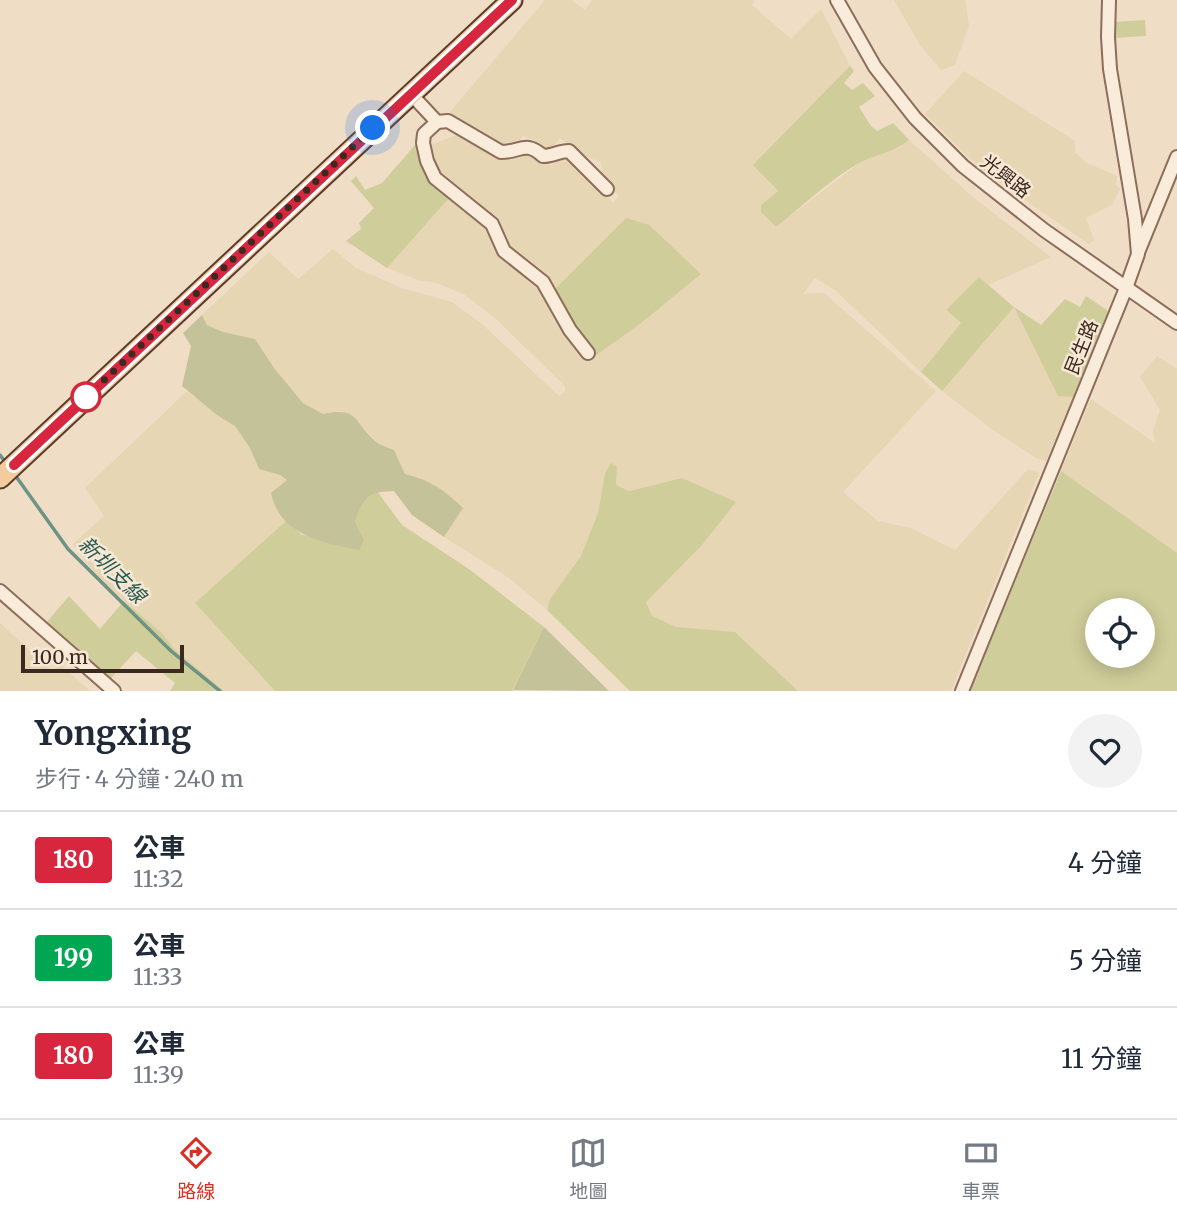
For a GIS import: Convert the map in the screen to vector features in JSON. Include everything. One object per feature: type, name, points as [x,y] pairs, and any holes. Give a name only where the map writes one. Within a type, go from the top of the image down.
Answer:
[{"type":"main road","points":[[7,472],[512,0]]},
{"type":"street","name":"光興路","points":[[837,0],[875,67],[901,101],[963,166],[1044,230],[1177,323]]},
{"type":"street","name":"民生路","points":[[962,691],[1138,254],[1135,219],[1110,69],[1109,0]]},
{"type":"street","points":[[411,93],[437,122]]},
{"type":"street","points":[[588,353],[570,330],[543,282],[504,251],[492,224],[435,178],[427,161],[424,134],[437,122],[448,121],[501,152],[510,152],[526,146],[535,148],[543,156],[569,151],[607,190]]},
{"type":"street","points":[[1138,254],[1177,157]]},
{"type":"street","points":[[0,590],[114,691]]},
{"type":"shaded area","points":[[545,0],[571,0],[585,10],[592,0],[755,0],[752,5],[791,39],[821,9],[850,66],[754,165],[778,192],[761,205],[761,212],[776,227],[859,163],[890,149],[898,149],[909,140],[974,198],[1051,257],[988,285],[979,277],[946,311],[961,323],[921,372],[835,290],[815,278],[803,294],[824,293],[936,391],[843,492],[878,521],[911,528],[955,550],[1028,469],[1039,473],[951,691],[798,691],[735,632],[676,627],[652,616],[646,601],[702,545],[735,503],[682,478],[629,491],[616,485],[617,467],[605,473],[598,513],[581,556],[550,599],[547,610],[509,578],[444,537],[463,508],[420,477],[405,474],[394,450],[375,441],[353,416],[340,411],[323,414],[303,403],[274,368],[255,339],[223,332],[207,325],[202,315],[269,252],[298,279],[333,249],[356,268],[402,288],[452,302],[482,324],[559,396],[565,392],[565,386],[496,319],[465,295],[437,283],[418,280],[387,268],[449,198],[486,227],[496,250],[545,290],[567,334],[589,360],[640,324],[701,274],[626,218],[554,290],[543,275],[504,241],[500,225],[437,168],[430,145],[462,133],[492,155],[519,157],[526,151],[532,152],[551,166],[563,154],[570,155],[613,203],[619,196],[603,179],[601,162],[581,155],[560,138],[549,151],[523,136],[515,146],[506,148],[450,112]]},
{"type":"shaded area","points":[[894,0],[965,0],[969,26],[955,65],[941,70],[920,45]]},
{"type":"shaded area","points":[[1145,20],[1146,36],[1114,38],[1113,22]]},
{"type":"shaded area","points":[[850,66],[854,71],[844,83],[852,90],[863,83],[875,96],[859,107],[871,126],[877,131],[893,123],[909,140],[848,170],[776,227],[761,212],[761,205],[778,191],[753,165]]},
{"type":"shaded area","points":[[964,71],[1075,141],[1075,152],[1085,162],[1117,176],[1116,185],[1120,189],[1112,205],[1086,218],[1094,240],[1089,244],[1007,188],[967,156],[925,114]]},
{"type":"shaded area","points":[[416,144],[433,187],[449,198],[387,268],[346,241],[361,229],[359,223],[374,208],[351,181],[356,176],[365,190],[382,183]]},
{"type":"shaded area","points":[[626,218],[649,225],[701,274],[640,324],[595,356],[572,323],[554,290]]},
{"type":"shaded area","points":[[979,277],[1014,307],[942,391],[921,372],[961,323],[946,310]]},
{"type":"shaded area","points":[[1086,296],[1108,311],[1073,397],[1058,396],[1014,307],[1041,325],[1065,299],[1080,307]]},
{"type":"shaded area","points":[[1014,307],[1058,395],[1073,397],[1046,461],[1036,458],[993,430],[942,391]]},
{"type":"shaded area","points":[[202,315],[207,325],[223,332],[255,339],[274,368],[303,403],[323,414],[343,412],[354,417],[376,442],[394,450],[405,474],[429,482],[463,508],[444,537],[412,515],[394,491],[372,494],[362,506],[355,521],[364,540],[359,550],[305,535],[283,519],[271,493],[287,480],[259,469],[250,448],[235,426],[182,386],[191,346],[183,333]]},
{"type":"shaded area","points":[[1157,356],[1177,369],[1177,553],[1061,471],[1091,399],[1155,443],[1153,430],[1160,410],[1140,377]]},
{"type":"shaded area","points":[[187,391],[235,426],[250,448],[259,469],[280,475],[287,481],[274,504],[286,521],[195,603],[275,691],[224,691],[174,649],[162,633],[98,578],[73,544],[104,516],[85,488]]},
{"type":"shaded area","points":[[611,463],[617,467],[616,485],[629,491],[682,478],[736,502],[702,545],[646,602],[652,616],[676,627],[735,632],[798,691],[630,691],[547,610],[550,599],[581,556],[598,513],[605,473]]},
{"type":"shaded area","points":[[1061,471],[1177,553],[1177,691],[970,691]]},
{"type":"shaded area","points":[[377,491],[402,525],[469,569],[544,627],[512,691],[275,691],[195,603],[286,521],[302,535],[364,540],[355,521],[364,498]]},
{"type":"shaded area","points":[[69,596],[100,629],[124,601],[162,633],[174,649],[224,691],[170,691],[175,683],[136,651],[110,679],[47,622]]},
{"type":"shaded area","points":[[0,623],[52,671],[61,665],[90,691],[0,691]]},
{"type":"shaded area","points":[[544,627],[609,691],[513,690]]},
{"type":"waterway","name":"新圳支線","points":[[0,455],[6,463]]},
{"type":"waterway","name":"新圳支線","points":[[15,475],[68,549],[171,651],[220,691]]},
{"type":"bus line","name":"180","points":[[14,465],[512,0]]},
{"type":"route","points":[[86,397],[373,128]]}]
